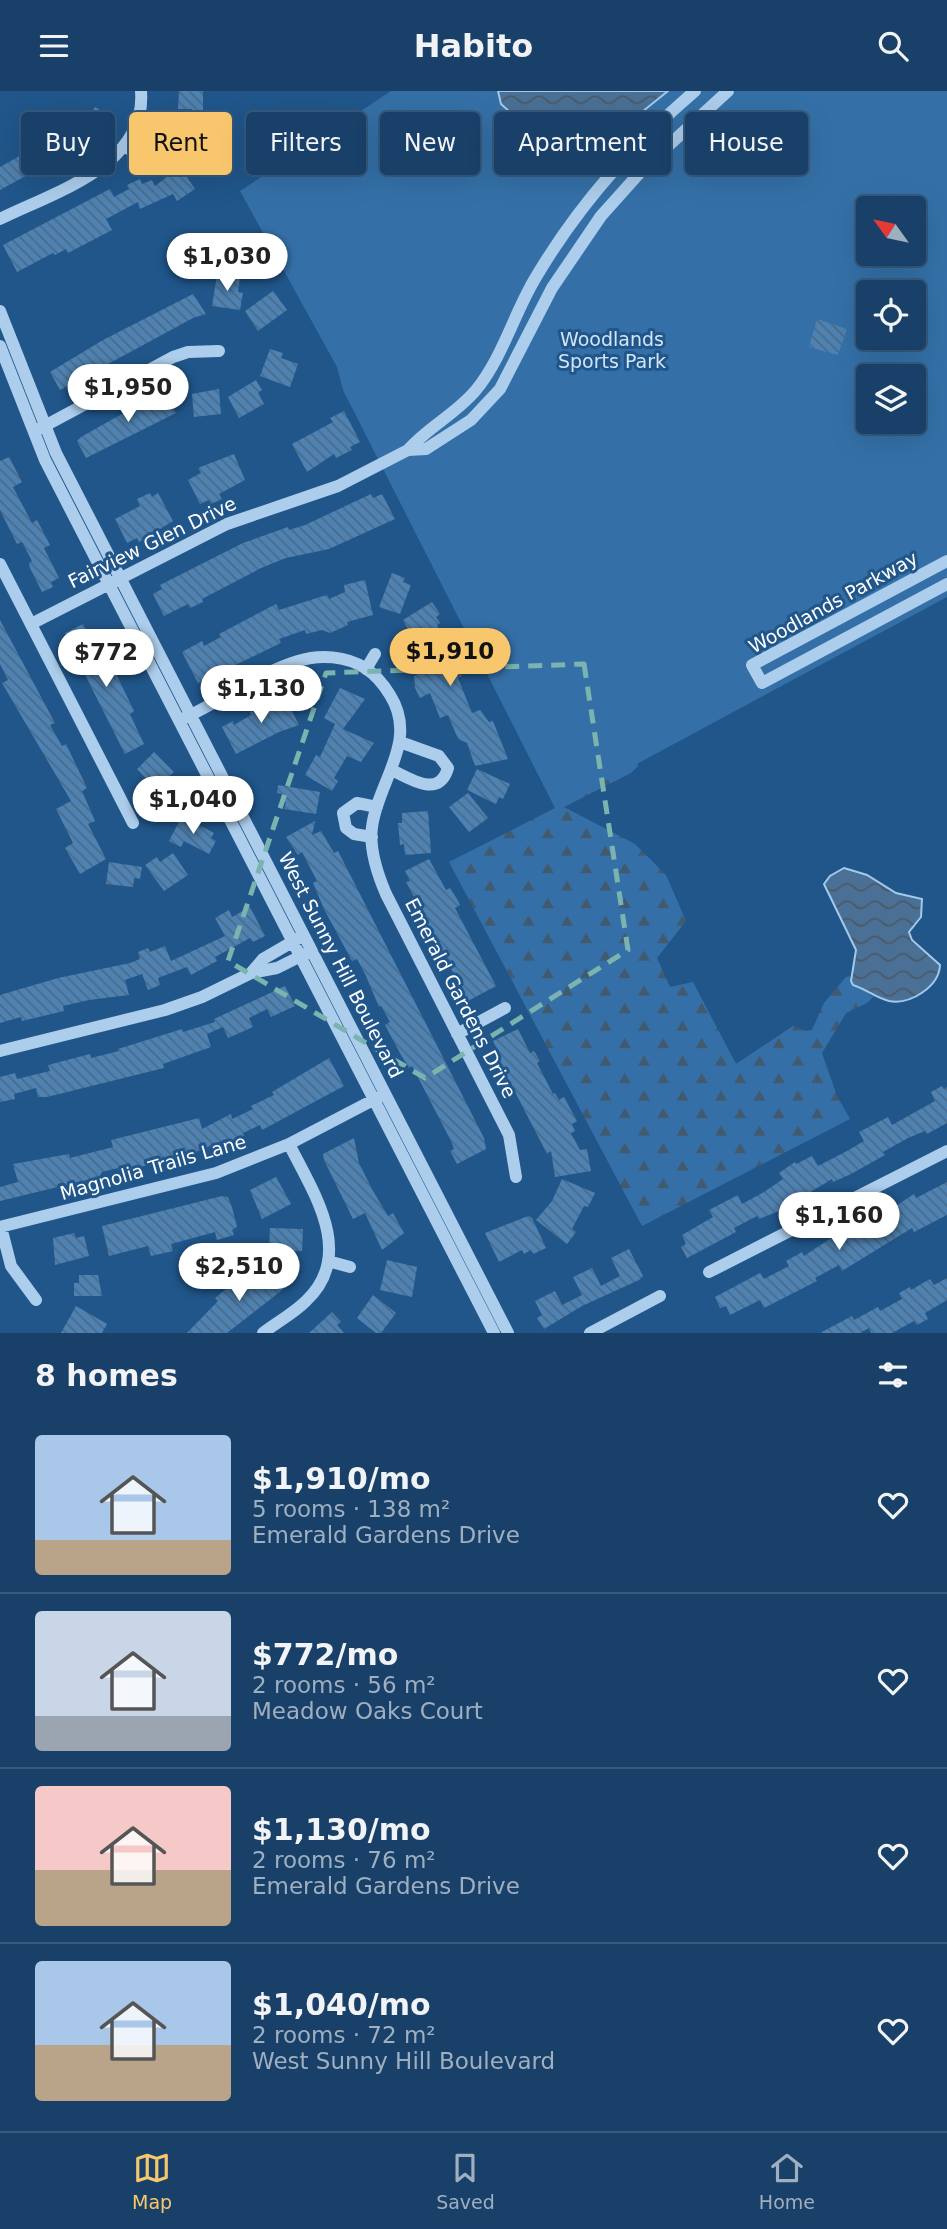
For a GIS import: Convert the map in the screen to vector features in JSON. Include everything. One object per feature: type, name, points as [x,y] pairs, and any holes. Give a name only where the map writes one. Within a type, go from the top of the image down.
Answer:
[{"type":"street","points":[[140,112],[141,91]]},
{"type":"street","name":"Fairview Glen Drive","points":[[31,624],[227,524],[338,486],[408,450],[476,390],[495,359],[534,279],[589,198],[635,147],[695,91]]},
{"type":"street","name":"Fairview Glen Drive","points":[[408,450],[426,449],[451,435],[488,404],[512,368],[566,263],[601,216],[644,168],[728,91]]},
{"type":"street","points":[[0,219],[99,169],[126,147],[129,140]]},
{"type":"street","name":"West Sunny Hill Boulevard","points":[[0,311],[39,429]]},
{"type":"street","name":"West Sunny Hill Boulevard","points":[[0,346],[178,721],[298,939]]},
{"type":"street","points":[[39,429],[173,357],[188,352],[219,351]]},
{"type":"street","name":"Woodlands Parkway","points":[[947,561],[752,665],[762,683],[947,584]]},
{"type":"street","points":[[0,564],[133,823]]},
{"type":"street","name":"West Sunny Hill Boulevard","points":[[114,583],[191,715],[373,1101],[494,1333]]},
{"type":"street","points":[[178,721],[300,660],[329,657],[366,669],[375,653]]},
{"type":"street","name":"Emerald Gardens Drive","points":[[366,669],[380,681],[396,705],[402,732],[392,770],[377,807],[372,837],[381,883],[509,1135],[516,1177]]},
{"type":"street","points":[[392,770],[428,785],[439,784],[445,778],[448,768],[439,757],[400,742]]},
{"type":"street","points":[[372,837],[354,834],[346,828],[343,813],[357,803],[377,807]]},
{"type":"street","points":[[251,973],[263,960],[298,939]]},
{"type":"street","points":[[0,1051],[165,1010],[202,997],[251,973],[268,971],[305,954]]},
{"type":"street","name":"West Sunny Hill Boulevard","points":[[305,954],[386,1094],[508,1333]]},
{"type":"street","points":[[457,1034],[505,1008]]},
{"type":"street","name":"Magnolia Trails Lane","points":[[0,1227],[167,1187],[258,1159],[386,1094]]},
{"type":"street","points":[[263,1333],[308,1300],[320,1282],[330,1247],[327,1223],[289,1144]]},
{"type":"street","points":[[709,1272],[947,1151]]},
{"type":"street","points":[[0,1227],[10,1266],[36,1300]]},
{"type":"street","points":[[328,1261],[350,1267]]},
{"type":"street","points":[[590,1333],[607,1329],[660,1296]]},
{"type":"highlighted area","points":[[584,664],[628,950],[425,1078],[228,961],[326,673]]},
{"type":"green space","name":"Woodlands Sports Park","points":[[391,91],[947,91],[947,597],[555,808],[343,390],[337,367],[240,191],[264,175],[366,175],[366,112],[359,112]]},
{"type":"green space","points":[[636,756],[638,766],[631,773],[564,807],[635,844],[666,875],[686,921],[657,958],[670,987],[693,982],[736,1064],[793,1026],[806,1031],[812,1030],[824,1003],[846,977],[851,976],[851,981],[875,995],[867,1003],[846,1013],[822,1053],[837,1096],[850,1119],[642,1226],[449,862],[555,808],[548,788]]},
{"type":"water","points":[[498,91],[668,91],[642,112],[510,112],[501,104]]},
{"type":"water","points":[[844,868],[867,875],[896,893],[922,899],[921,917],[909,932],[912,940],[940,965],[935,980],[922,993],[897,1002],[880,998],[853,985],[851,981],[856,950],[824,884],[830,876]]},
{"type":"building","points":[[179,91],[203,91],[203,112],[178,109]]},
{"type":"building","points":[[21,155],[21,175],[28,175],[0,190],[0,167]]},
{"type":"building","points":[[169,175],[185,175],[195,189],[177,201],[173,194],[140,209],[138,202],[106,219],[112,230],[68,253],[66,249],[55,255],[53,253],[17,272],[3,245],[110,189],[114,197],[129,189],[127,185],[140,179],[142,184],[152,180],[155,186]]},
{"type":"building","points":[[217,275],[240,278],[238,292],[243,293],[240,310],[212,306]]},
{"type":"building","points":[[273,291],[287,310],[258,331],[245,311]]},
{"type":"building","points":[[193,294],[206,314],[193,318],[60,390],[50,372],[103,340]]},
{"type":"building","points":[[817,319],[847,329],[838,355],[809,347]]},
{"type":"building","points":[[270,349],[283,353],[281,358],[298,364],[290,387],[260,376]]},
{"type":"building","points":[[256,380],[262,390],[258,393],[264,404],[239,418],[228,397]]},
{"type":"building","points":[[168,388],[173,398],[168,401],[176,413],[86,458],[77,441],[81,437]]},
{"type":"building","points":[[219,389],[221,414],[194,417],[192,394]]},
{"type":"building","points":[[344,411],[360,442],[350,447],[352,450],[336,458],[334,454],[307,472],[292,444],[333,422],[330,418]]},
{"type":"building","points":[[234,454],[245,480],[219,494],[222,499],[211,504],[209,500],[200,504],[188,480],[201,473],[198,468]]},
{"type":"building","points":[[9,457],[22,482],[13,487],[32,523],[37,520],[50,545],[44,548],[59,578],[51,582],[53,587],[42,592],[30,568],[29,563],[32,561],[22,542],[17,544],[0,510],[0,461]]},
{"type":"building","points":[[150,493],[152,497],[158,493],[173,521],[139,542],[137,538],[127,543],[115,519],[140,506],[137,499]]},
{"type":"building","points":[[371,494],[373,498],[382,494],[395,519],[329,549],[286,558],[261,568],[202,599],[203,602],[190,608],[188,604],[164,616],[153,594],[162,589],[160,585],[243,543],[288,527],[289,530],[305,525]]},
{"type":"building","points":[[392,573],[405,578],[403,582],[411,585],[400,614],[379,607]]},
{"type":"building","points":[[365,580],[373,615],[347,622],[348,625],[330,633],[322,630],[306,634],[305,630],[279,639],[281,643],[198,683],[182,652],[202,641],[204,646],[221,637],[219,634],[276,604],[279,610],[327,595],[329,599],[345,592],[344,585]]},
{"type":"building","points":[[432,602],[440,614],[436,617],[440,623],[437,625],[462,676],[458,678],[472,713],[480,710],[489,722],[493,721],[508,759],[475,766],[467,743],[458,739],[448,715],[440,718],[430,693],[420,698],[415,688],[414,676],[422,671],[415,656],[415,642],[403,620]]},
{"type":"building","points":[[0,620],[55,723],[50,725],[62,746],[66,744],[87,788],[82,791],[95,821],[88,824],[106,859],[80,874],[65,848],[73,843],[56,809],[71,801],[2,683],[8,680],[0,664]]},
{"type":"building","points":[[83,624],[100,658],[107,655],[134,711],[130,714],[144,744],[125,754],[65,633]]},
{"type":"building","points":[[340,688],[365,699],[343,729],[374,743],[361,762],[347,756],[334,778],[338,781],[332,791],[305,775],[316,755],[320,757],[335,724],[324,718]]},
{"type":"building","points":[[285,697],[299,725],[236,754],[222,727],[233,721],[234,725],[251,715],[250,712]]},
{"type":"building","points":[[154,752],[174,772],[164,781],[167,785],[160,793],[137,769]]},
{"type":"building","points":[[477,769],[510,784],[503,799],[499,797],[496,804],[467,790]]},
{"type":"building","points":[[278,785],[320,792],[316,814],[284,809],[286,802],[281,801],[282,794],[277,793]]},
{"type":"building","points":[[468,793],[488,818],[469,832],[449,807]]},
{"type":"building","points":[[428,811],[431,853],[405,855],[404,844],[400,845],[398,823],[402,823],[402,813]]},
{"type":"building","points":[[182,816],[214,833],[211,838],[216,841],[209,854],[184,841],[181,847],[169,841]]},
{"type":"building","points":[[315,821],[312,835],[321,831],[334,853],[338,851],[484,1138],[486,1149],[457,1164],[450,1151],[454,1149],[451,1141],[412,1066],[409,1068],[385,1025],[390,1022],[381,1006],[379,1007],[357,959],[352,961],[324,909],[313,883],[317,881],[302,852],[298,855],[286,837]]},
{"type":"building","points":[[173,853],[188,875],[164,891],[145,865],[157,857],[160,862]]},
{"type":"building","points":[[429,859],[446,890],[450,888],[457,899],[460,905],[455,908],[496,986],[468,1001],[406,882],[410,881],[405,871]]},
{"type":"building","points":[[109,862],[142,867],[140,879],[134,878],[133,887],[106,884]]},
{"type":"building","points":[[250,907],[265,936],[253,942],[250,938],[215,957],[217,961],[191,975],[187,967],[158,978],[160,985],[148,990],[142,974],[125,980],[129,995],[89,1000],[63,1006],[64,1011],[0,1023],[0,995],[58,978],[130,963],[140,959],[138,952],[148,948],[150,952],[165,946],[171,961],[225,936],[215,918],[229,910],[232,917]]},
{"type":"building","points":[[285,986],[295,1006],[271,1017],[267,1009],[249,1018],[253,1027],[228,1038],[223,1027],[207,1034],[211,1047],[163,1064],[164,1068],[47,1097],[38,1097],[36,1088],[14,1094],[15,1099],[0,1102],[0,1077],[15,1073],[17,1079],[50,1071],[48,1065],[90,1054],[91,1058],[119,1051],[118,1049],[182,1029],[183,1032],[215,1022],[214,1019]]},
{"type":"building","points":[[518,1029],[530,1053],[534,1051],[540,1061],[537,1063],[553,1094],[555,1093],[559,1100],[564,1097],[577,1121],[572,1124],[575,1131],[571,1133],[580,1150],[587,1149],[591,1171],[555,1177],[551,1151],[547,1154],[495,1053],[498,1051],[493,1041]]},
{"type":"building","points":[[329,1058],[344,1086],[262,1130],[260,1125],[243,1133],[244,1136],[240,1139],[228,1143],[226,1139],[187,1156],[119,1172],[118,1168],[102,1172],[99,1177],[0,1201],[0,1187],[18,1182],[13,1164],[69,1154],[70,1158],[113,1147],[111,1140],[199,1118],[202,1129],[231,1114],[232,1119],[253,1109],[251,1106],[274,1095],[272,1092]]},
{"type":"building","points":[[942,1086],[944,1089],[947,1087],[947,1123],[927,1134],[925,1131],[908,1138],[883,1152],[885,1155],[851,1174],[833,1182],[832,1179],[779,1211],[759,1219],[757,1216],[734,1228],[736,1232],[687,1258],[681,1247],[686,1244],[682,1235],[713,1217],[709,1210],[738,1195],[742,1204],[764,1192],[783,1179],[779,1173],[795,1162],[796,1164],[812,1156],[818,1166],[847,1151],[864,1141],[859,1132],[888,1117],[892,1125],[935,1101],[931,1092]]},
{"type":"building","points":[[354,1138],[359,1163],[373,1191],[388,1216],[393,1213],[404,1233],[382,1250],[365,1213],[353,1219],[324,1160],[323,1154]]},
{"type":"building","points":[[276,1177],[291,1204],[262,1219],[250,1190]]},
{"type":"building","points":[[562,1179],[595,1193],[588,1207],[584,1206],[572,1229],[576,1232],[567,1244],[536,1220],[552,1201]]},
{"type":"building","points":[[947,1182],[947,1215],[914,1232],[912,1228],[842,1271],[839,1265],[815,1278],[817,1281],[764,1308],[760,1300],[730,1315],[726,1306],[720,1308],[715,1297],[760,1273],[764,1279],[789,1266],[786,1261],[802,1252],[804,1256],[840,1232],[843,1238],[864,1227],[861,1222],[877,1214],[879,1217],[914,1194],[916,1198]]},
{"type":"building","points":[[222,1196],[228,1197],[232,1207],[237,1227],[232,1230],[234,1235],[217,1240],[215,1232],[171,1244],[173,1251],[151,1256],[148,1246],[109,1256],[102,1226]]},
{"type":"building","points":[[528,1216],[532,1218],[546,1248],[533,1254],[531,1250],[524,1254],[522,1250],[499,1262],[485,1233]]},
{"type":"building","points":[[270,1228],[303,1229],[302,1251],[269,1250]]},
{"type":"building","points":[[74,1233],[76,1238],[84,1236],[89,1256],[55,1265],[53,1238]]},
{"type":"building","points":[[629,1249],[643,1276],[639,1280],[582,1306],[544,1329],[537,1318],[542,1315],[535,1301],[555,1291],[562,1305],[582,1295],[573,1277],[592,1268],[601,1286],[620,1276],[611,1258]]},
{"type":"building","points":[[387,1260],[417,1267],[412,1297],[380,1290]]},
{"type":"building","points":[[273,1269],[286,1287],[227,1333],[187,1333],[218,1301],[215,1298],[231,1285],[234,1288],[256,1273],[258,1276]]},
{"type":"building","points":[[79,1275],[98,1275],[102,1296],[74,1296],[74,1283],[79,1283]]},
{"type":"building","points":[[947,1278],[947,1300],[925,1313],[928,1319],[917,1325],[914,1321],[892,1333],[871,1333],[869,1328],[860,1333],[820,1333],[852,1316],[854,1320],[878,1307],[880,1311],[902,1299],[899,1293],[910,1287],[911,1290],[930,1279],[934,1285]]},
{"type":"building","points":[[373,1295],[396,1313],[381,1333],[376,1333],[357,1318]]},
{"type":"building","points":[[76,1306],[107,1324],[102,1333],[61,1333]]},
{"type":"building","points":[[332,1312],[341,1322],[337,1325],[344,1333],[309,1333]]}]
